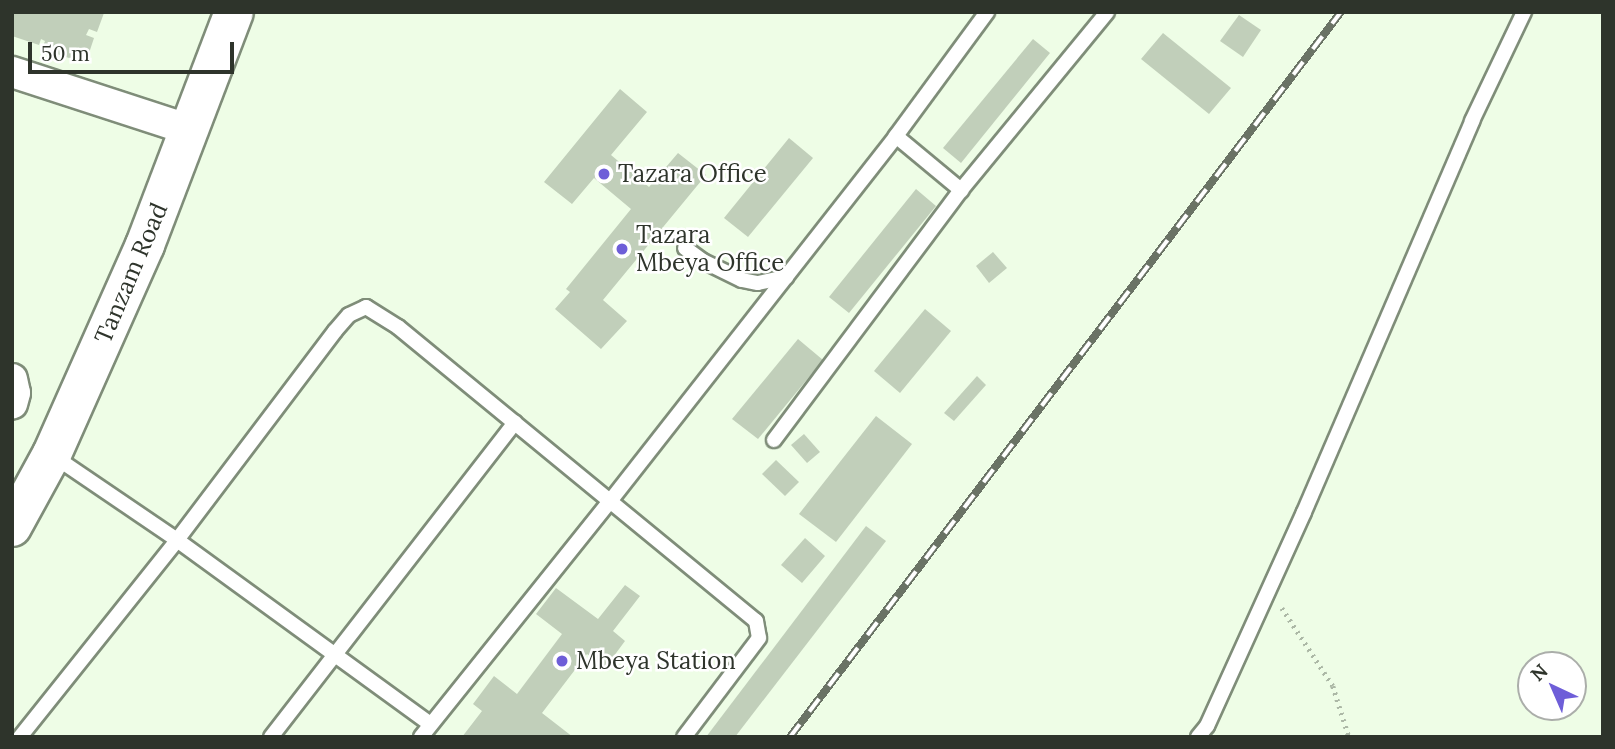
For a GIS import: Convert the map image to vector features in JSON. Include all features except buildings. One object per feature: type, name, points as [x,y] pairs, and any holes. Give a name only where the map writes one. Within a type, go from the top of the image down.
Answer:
[{"type":"highway","name":"Tanzam Road","points":[[12,526],[52,454],[145,245],[234,12]]},
{"type":"street","points":[[12,72],[190,130]]},
{"type":"street","points":[[12,379],[15,393],[12,404]]},
{"type":"lane","points":[[421,737],[786,277],[896,136],[987,12]]},
{"type":"lane","points":[[774,440],[961,190],[1107,12]]},
{"type":"lane","points":[[1198,737],[1206,726],[1275,573],[1472,121],[1524,12]]},
{"type":"lane","points":[[896,136],[961,190]]},
{"type":"lane","points":[[685,248],[704,261],[743,280],[758,283],[786,277]]},
{"type":"lane","points":[[20,737],[177,540],[335,331],[349,315],[366,307],[398,327],[757,621],[759,638],[684,737]]},
{"type":"lane","points":[[271,737],[515,422]]},
{"type":"lane","points":[[52,454],[177,540],[430,724]]},
{"type":"path","points":[[1275,573],[1282,607],[1333,686],[1349,737]]},
{"type":"railway","points":[[790,737],[1341,12]]},
{"type":"place","name":"Tazara Office","points":[[604,174]]},
{"type":"place","name":"Tazara Mbeya Office","points":[[622,249]]},
{"type":"place","name":"Mbeya Station","points":[[562,661]]}]
